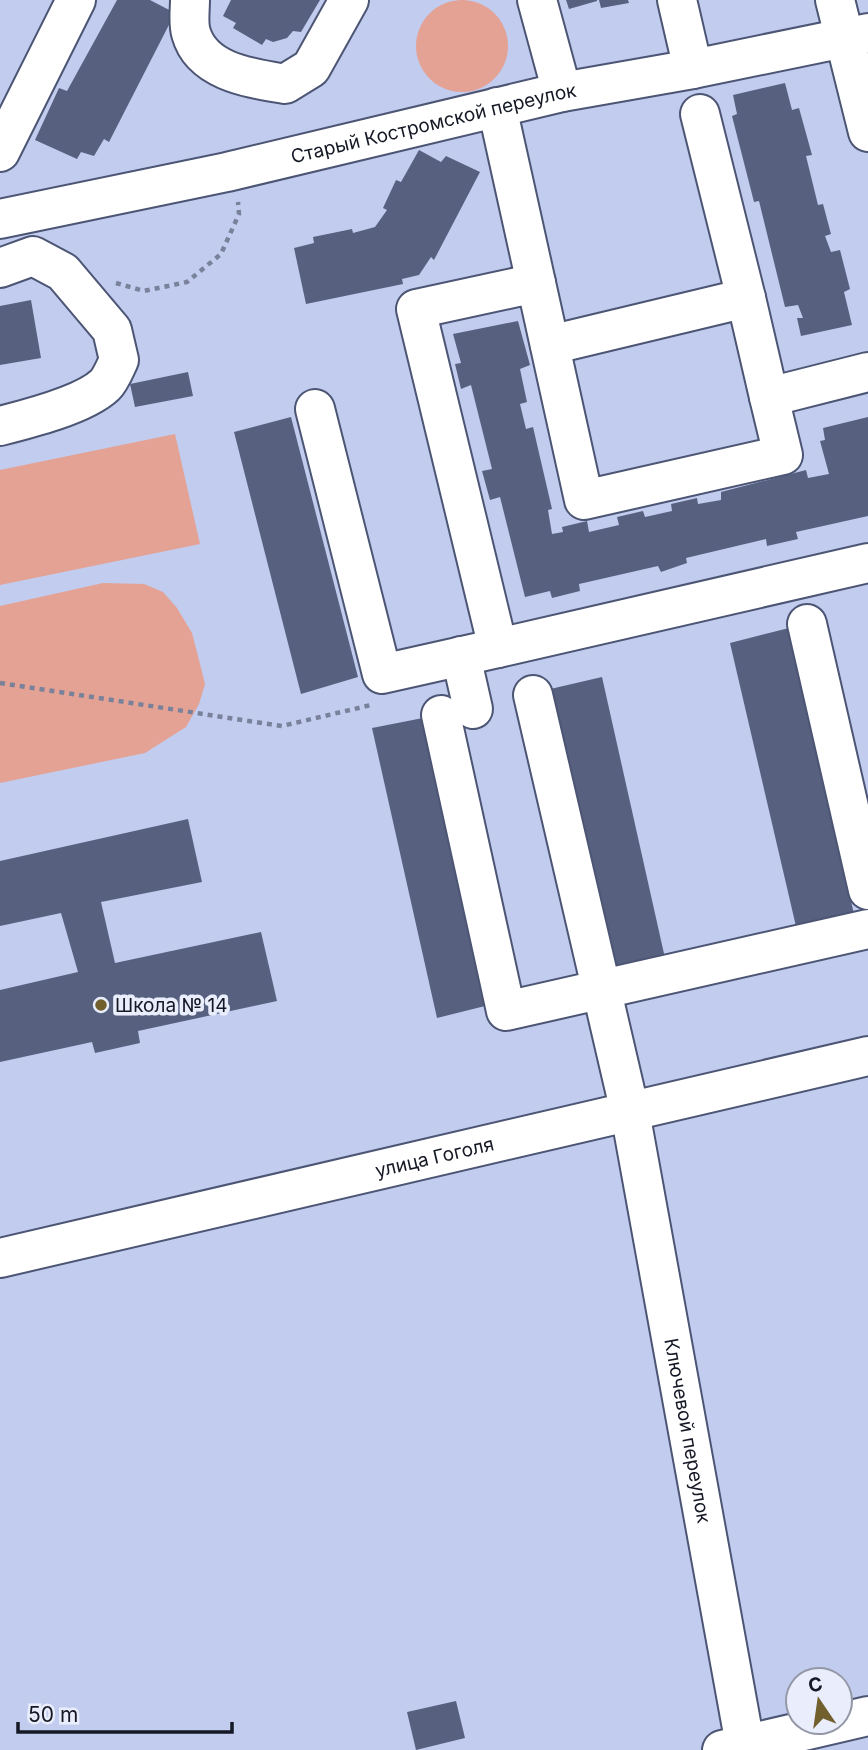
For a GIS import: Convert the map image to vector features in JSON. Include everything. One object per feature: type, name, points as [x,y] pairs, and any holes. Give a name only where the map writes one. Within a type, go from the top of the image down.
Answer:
[{"type":"street","points":[[0,152],[76,0]]},
{"type":"street","points":[[190,0],[191,32],[204,59],[244,77],[285,83],[311,68],[349,0]]},
{"type":"street","points":[[537,0],[562,92]]},
{"type":"street","points":[[677,0],[693,69]]},
{"type":"street","points":[[835,0],[856,35],[868,132]]},
{"type":"street","name":"Старый Костромской переулок","points":[[0,219],[236,170],[562,92],[693,69],[856,35]]},
{"type":"street","points":[[497,107],[584,500],[783,455],[700,114]]},
{"type":"street","points":[[0,268],[33,256],[63,272],[113,330],[119,360],[105,384],[86,396],[39,416],[0,426]]},
{"type":"street","points":[[498,648],[416,309],[536,283]]},
{"type":"street","points":[[550,345],[746,298]]},
{"type":"street","points":[[769,397],[868,372]]},
{"type":"street","points":[[315,409],[382,674],[868,563]]},
{"type":"street","points":[[807,624],[868,890]]},
{"type":"street","points":[[461,656],[457,712],[506,1011],[868,929]]},
{"type":"street","name":"Ключевой переулок","points":[[533,695],[630,1112],[737,1748]]},
{"type":"street","name":"улица Гоголя","points":[[0,1258],[868,1056]]},
{"type":"street","points":[[737,1748],[868,1716]]},
{"type":"path","points":[[112,282],[144,291],[187,282],[221,254],[239,214],[236,170]]},
{"type":"shaded area","points":[[462,0],[480,3],[495,13],[505,28],[508,46],[505,64],[495,79],[480,89],[462,92],[444,89],[429,79],[419,64],[416,46],[419,28],[429,13],[444,3]]},
{"type":"shaded area","points":[[175,434],[200,544],[0,585],[0,470]]},
{"type":"shaded area","points":[[103,583],[144,584],[163,592],[177,608],[192,633],[205,684],[199,704],[186,727],[145,753],[0,783],[0,606]]},
{"type":"building","points":[[117,0],[150,0],[175,13],[109,142],[104,139],[94,156],[81,152],[77,159],[35,140],[59,88],[67,91]]},
{"type":"building","points":[[231,0],[320,0],[301,32],[293,31],[287,38],[273,42],[266,39],[262,45],[233,28],[236,23],[223,16]]},
{"type":"building","points":[[566,0],[597,0],[597,1],[569,9]]},
{"type":"building","points":[[599,0],[628,0],[629,3],[601,8]]},
{"type":"building","points":[[785,83],[792,110],[799,108],[812,155],[806,156],[818,205],[823,204],[831,234],[825,236],[831,252],[840,250],[850,289],[844,292],[852,325],[801,336],[797,318],[803,318],[798,305],[785,307],[759,201],[754,202],[732,116],[737,114],[733,95]]},
{"type":"building","points":[[419,150],[441,162],[446,156],[480,172],[434,260],[431,257],[419,275],[402,279],[403,284],[306,304],[294,248],[314,243],[313,237],[352,229],[353,233],[375,227],[387,210],[383,208],[396,180],[401,182]]},
{"type":"building","points":[[31,300],[41,358],[0,365],[0,306]]},
{"type":"building","points":[[518,321],[530,365],[520,369],[527,402],[520,404],[526,429],[533,427],[552,509],[548,510],[552,534],[563,532],[562,527],[587,521],[589,532],[619,525],[617,517],[643,511],[645,517],[672,511],[671,504],[697,498],[698,504],[721,500],[721,492],[806,470],[808,478],[829,474],[820,441],[825,440],[823,428],[868,417],[868,516],[796,532],[798,539],[767,546],[766,539],[686,558],[687,563],[661,572],[658,566],[579,584],[580,591],[552,598],[550,591],[525,597],[500,497],[490,500],[482,471],[492,469],[471,385],[461,389],[455,364],[461,363],[453,334]]},
{"type":"building","points":[[188,372],[193,396],[135,407],[130,384]]},
{"type":"building","points":[[291,417],[358,677],[301,694],[234,432]]},
{"type":"building","points":[[789,628],[856,923],[798,935],[730,643]]},
{"type":"building","points":[[602,677],[667,967],[613,977],[546,690]]},
{"type":"building","points":[[428,717],[493,1004],[437,1018],[372,728]]},
{"type":"building","points":[[188,819],[202,882],[101,902],[115,963],[261,932],[277,1001],[138,1031],[140,1043],[95,1053],[92,1042],[0,1062],[0,990],[78,972],[61,913],[0,926],[0,861]]},
{"type":"building","points":[[456,1701],[465,1738],[416,1750],[407,1712]]},
{"type":"place","name":"Школа № 14","points":[[101,1005]]}]
